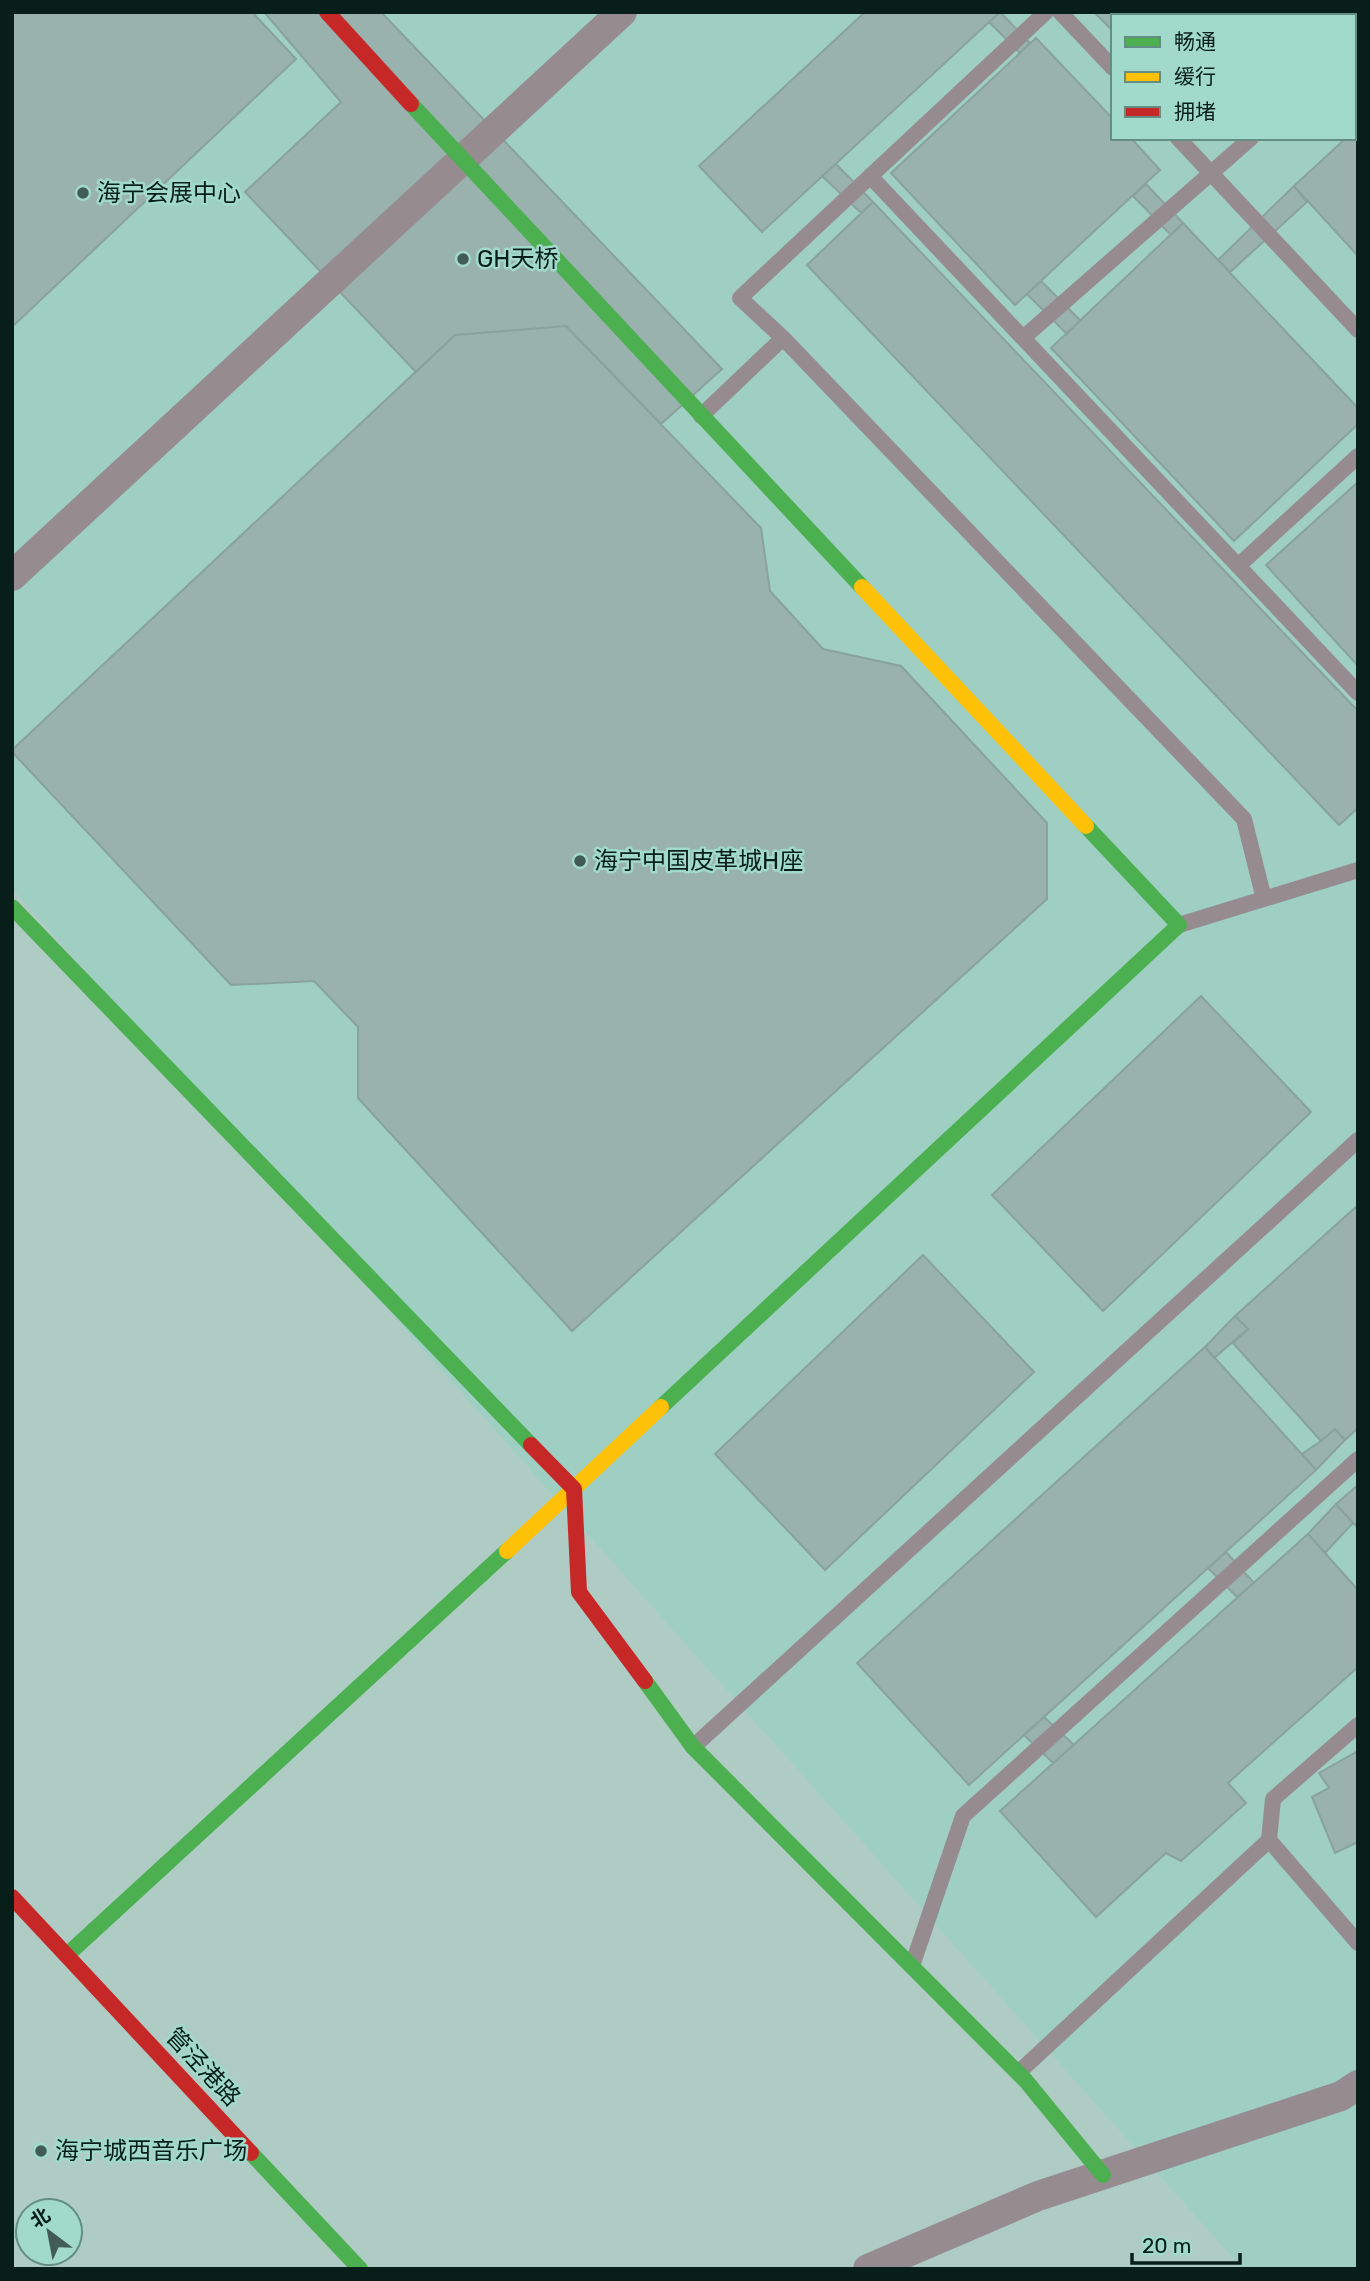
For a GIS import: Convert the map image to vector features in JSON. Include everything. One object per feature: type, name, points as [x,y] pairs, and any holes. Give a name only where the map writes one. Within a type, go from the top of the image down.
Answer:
[{"type":"street","points":[[67,1955],[575,1489],[1179,925],[461,160],[327,12]]},
{"type":"street","points":[[12,576],[622,12]]},
{"type":"street","points":[[12,907],[575,1489],[579,1592],[693,1747],[1018,2073],[1103,2175]]},
{"type":"street","name":"管泾港路","points":[[12,1897],[360,2269]]},
{"type":"street","points":[[868,2269],[1038,2196],[1341,2096],[1358,2085]]},
{"type":"lane","points":[[1046,12],[740,298],[783,338],[1244,819],[1264,899]]},
{"type":"lane","points":[[1060,12],[1111,66]]},
{"type":"lane","points":[[1180,140],[1358,331]]},
{"type":"lane","points":[[1023,338],[1249,140]]},
{"type":"lane","points":[[870,176],[1358,693]]},
{"type":"lane","points":[[701,416],[783,338]]},
{"type":"lane","points":[[1238,566],[1358,456]]},
{"type":"lane","points":[[1179,925],[1358,870]]},
{"type":"lane","points":[[693,1747],[1358,1140]]},
{"type":"lane","points":[[912,1966],[962,1816],[1358,1459]]},
{"type":"lane","points":[[1018,2073],[1269,1840],[1273,1799],[1358,1726]]},
{"type":"lane","points":[[1269,1840],[1351,1922],[1358,1943]]},
{"type":"shaded area","points":[[12,12],[1358,12],[1358,2269],[1243,2269],[12,888]]},
{"type":"building","name":"海宁会展中心","points":[[12,12],[252,12],[296,59],[12,327]]},
{"type":"building","name":"GH天桥","points":[[264,12],[381,12],[722,369],[661,424],[566,326],[455,335],[416,372],[245,192],[341,102]]},
{"type":"building","points":[[865,12],[1000,12],[762,232],[699,166]]},
{"type":"building","points":[[1000,12],[1030,43],[1020,53],[989,22]]},
{"type":"building","points":[[1094,12],[1341,12],[1111,14],[1111,29]]},
{"type":"building","points":[[1036,38],[1111,117],[1111,140],[1133,140],[1160,170],[1015,305],[891,173]]},
{"type":"building","points":[[1356,41],[1358,43],[1358,75],[1356,74]]},
{"type":"building","points":[[1358,127],[1358,256],[1294,186],[1344,140],[1356,140]]},
{"type":"building","points":[[836,164],[873,202],[861,213],[822,176]]},
{"type":"building","points":[[1146,184],[1183,223],[1171,235],[1133,196]]},
{"type":"building","points":[[1294,186],[1307,202],[1230,272],[1218,260]]},
{"type":"building","points":[[873,202],[1358,711],[1358,808],[1339,825],[807,265]]},
{"type":"building","points":[[1183,223],[1358,408],[1358,424],[1234,541],[1051,348]]},
{"type":"building","points":[[1041,281],[1080,320],[1067,334],[1027,294]]},
{"type":"building","name":"海宁中国皮革城H座","points":[[566,326],[761,528],[770,591],[823,649],[901,666],[1047,823],[1047,899],[572,1331],[358,1098],[358,1027],[314,981],[231,985],[12,752],[455,335]]},
{"type":"building","points":[[1358,482],[1358,666],[1266,565]]},
{"type":"building","points":[[1201,996],[1311,1112],[1103,1311],[992,1195]]},
{"type":"building","points":[[1358,1205],[1358,1428],[1345,1440],[1335,1429],[1321,1441],[1233,1343],[1248,1329],[1235,1316]]},
{"type":"building","points":[[923,1255],[1034,1372],[825,1570],[715,1454]]},
{"type":"building","points":[[1235,1316],[1248,1329],[1214,1358],[1205,1347]]},
{"type":"building","points":[[1205,1347],[1316,1470],[969,1785],[857,1663]]},
{"type":"building","points":[[1335,1429],[1345,1440],[1316,1470],[1302,1454]]},
{"type":"building","points":[[1358,1485],[1358,1528],[1336,1504]]},
{"type":"building","points":[[1336,1504],[1353,1523],[1325,1553],[1308,1534]]},
{"type":"building","points":[[1308,1534],[1358,1590],[1358,1667],[1228,1783],[1246,1803],[1181,1861],[1166,1853],[1096,1917],[1000,1811]]},
{"type":"building","points":[[1226,1552],[1254,1583],[1237,1597],[1208,1568]]},
{"type":"building","points":[[1044,1717],[1074,1745],[1053,1763],[1024,1735]]},
{"type":"building","points":[[1358,1751],[1358,1842],[1335,1853],[1312,1797],[1329,1788],[1319,1773]]},
{"type":"traffic: fast","points":[[411,104],[862,587]]},
{"type":"traffic: fast","points":[[661,1407],[1179,925],[1086,826]]},
{"type":"traffic: fast","points":[[12,907],[531,1445]]},
{"type":"traffic: fast","points":[[67,1955],[507,1551]]},
{"type":"traffic: fast","points":[[645,1681],[693,1747],[1026,2081],[1103,2175]]},
{"type":"traffic: fast","points":[[251,2153],[360,2269]]},
{"type":"traffic: slow","points":[[862,587],[1086,826]]},
{"type":"traffic: slow","points":[[507,1551],[661,1407]]},
{"type":"traffic: jam","points":[[327,12],[411,104]]},
{"type":"traffic: jam","points":[[531,1445],[574,1489],[579,1592],[645,1681]]},
{"type":"traffic: jam","points":[[12,1897],[251,2153]]},
{"type":"place","name":"海宁会展中心","points":[[83,193]]},
{"type":"place","name":"GH天桥","points":[[463,259]]},
{"type":"place","name":"海宁中国皮革城H座","points":[[580,861]]},
{"type":"place","name":"海宁城西音乐广场","points":[[41,2151]]}]
